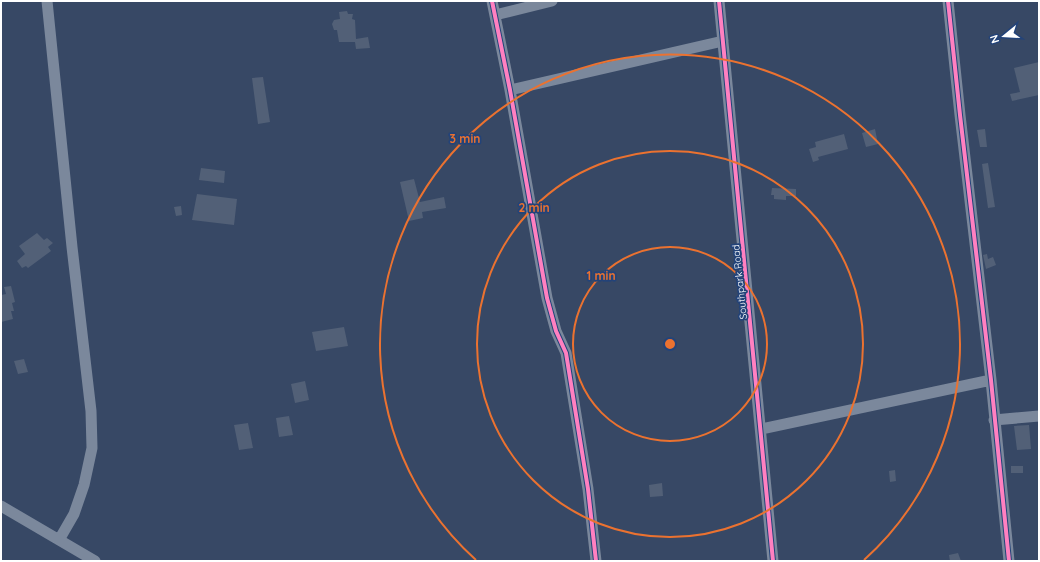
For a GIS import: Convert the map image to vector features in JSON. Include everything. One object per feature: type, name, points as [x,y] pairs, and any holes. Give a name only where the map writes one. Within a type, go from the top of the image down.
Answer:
[{"type":"street","points":[[46,1],[91,411],[92,448],[84,485],[74,514],[59,540]]},
{"type":"street","points":[[492,1],[510,90],[547,298],[556,331],[566,353],[588,489],[596,561]]},
{"type":"street","points":[[495,15],[552,1]]},
{"type":"street","name":"Southpark Road","points":[[719,1],[774,561]]},
{"type":"street","points":[[948,1],[991,380],[1009,561]]},
{"type":"street","points":[[510,90],[723,41]]},
{"type":"street","points":[[761,429],[991,380]]},
{"type":"street","points":[[994,420],[1039,416]]},
{"type":"street","points":[[1,506],[95,561]]},
{"type":"building","points":[[347,11],[348,14],[353,14],[352,19],[355,20],[356,39],[368,37],[370,48],[356,49],[355,42],[339,42],[337,30],[334,30],[332,24],[334,20],[340,19],[339,12]]},
{"type":"building","points":[[1039,62],[1039,95],[1012,101],[1010,94],[1020,92],[1014,68]]},
{"type":"building","points":[[263,77],[270,122],[258,124],[252,78]]},
{"type":"building","points":[[875,129],[878,144],[866,147],[862,133]]},
{"type":"building","points":[[985,129],[987,147],[980,147],[977,130]]},
{"type":"building","points":[[844,134],[848,149],[818,157],[819,160],[813,162],[809,149],[816,147],[815,142]]},
{"type":"building","points":[[988,163],[995,207],[988,208],[982,164]]},
{"type":"building","points":[[201,168],[225,171],[224,183],[199,180]]},
{"type":"building","points":[[414,179],[420,202],[444,197],[446,208],[422,212],[423,218],[409,221],[400,182]]},
{"type":"building","points":[[772,188],[796,189],[796,196],[786,196],[786,200],[774,199],[774,195],[771,195]]},
{"type":"building","points":[[197,194],[237,199],[234,225],[192,220]]},
{"type":"building","points":[[181,206],[182,215],[176,216],[174,207]]},
{"type":"building","points":[[37,233],[44,240],[47,238],[53,243],[48,247],[51,251],[28,268],[26,266],[22,268],[17,261],[25,254],[19,246]]},
{"type":"building","points":[[987,254],[988,259],[993,257],[996,265],[986,269],[983,255]]},
{"type":"building","points":[[11,286],[15,302],[12,303],[14,311],[11,311],[13,319],[1,322],[1,295],[6,294],[4,287]]},
{"type":"building","points":[[344,327],[348,346],[316,351],[312,332]]},
{"type":"building","points":[[24,359],[28,372],[18,374],[14,361]]},
{"type":"building","points":[[305,381],[309,400],[295,403],[291,384]]},
{"type":"building","points":[[289,416],[293,435],[279,437],[276,418]]},
{"type":"building","points":[[248,423],[253,448],[239,450],[234,425]]},
{"type":"building","points":[[1029,425],[1031,449],[1017,450],[1014,426]]},
{"type":"building","points":[[1011,466],[1023,466],[1023,473],[1011,473]]},
{"type":"building","points":[[895,470],[896,481],[890,482],[889,471]]},
{"type":"building","points":[[662,483],[663,496],[650,497],[649,485]]},
{"type":"building","points":[[958,553],[961,561],[950,561],[949,555]]},
{"type":"cycle path","points":[[492,1],[510,90],[547,298],[556,331],[566,353],[588,489],[596,561]]},
{"type":"cycle path","points":[[719,1],[773,561]]},
{"type":"cycle path","points":[[948,1],[991,380],[1009,561]]}]
